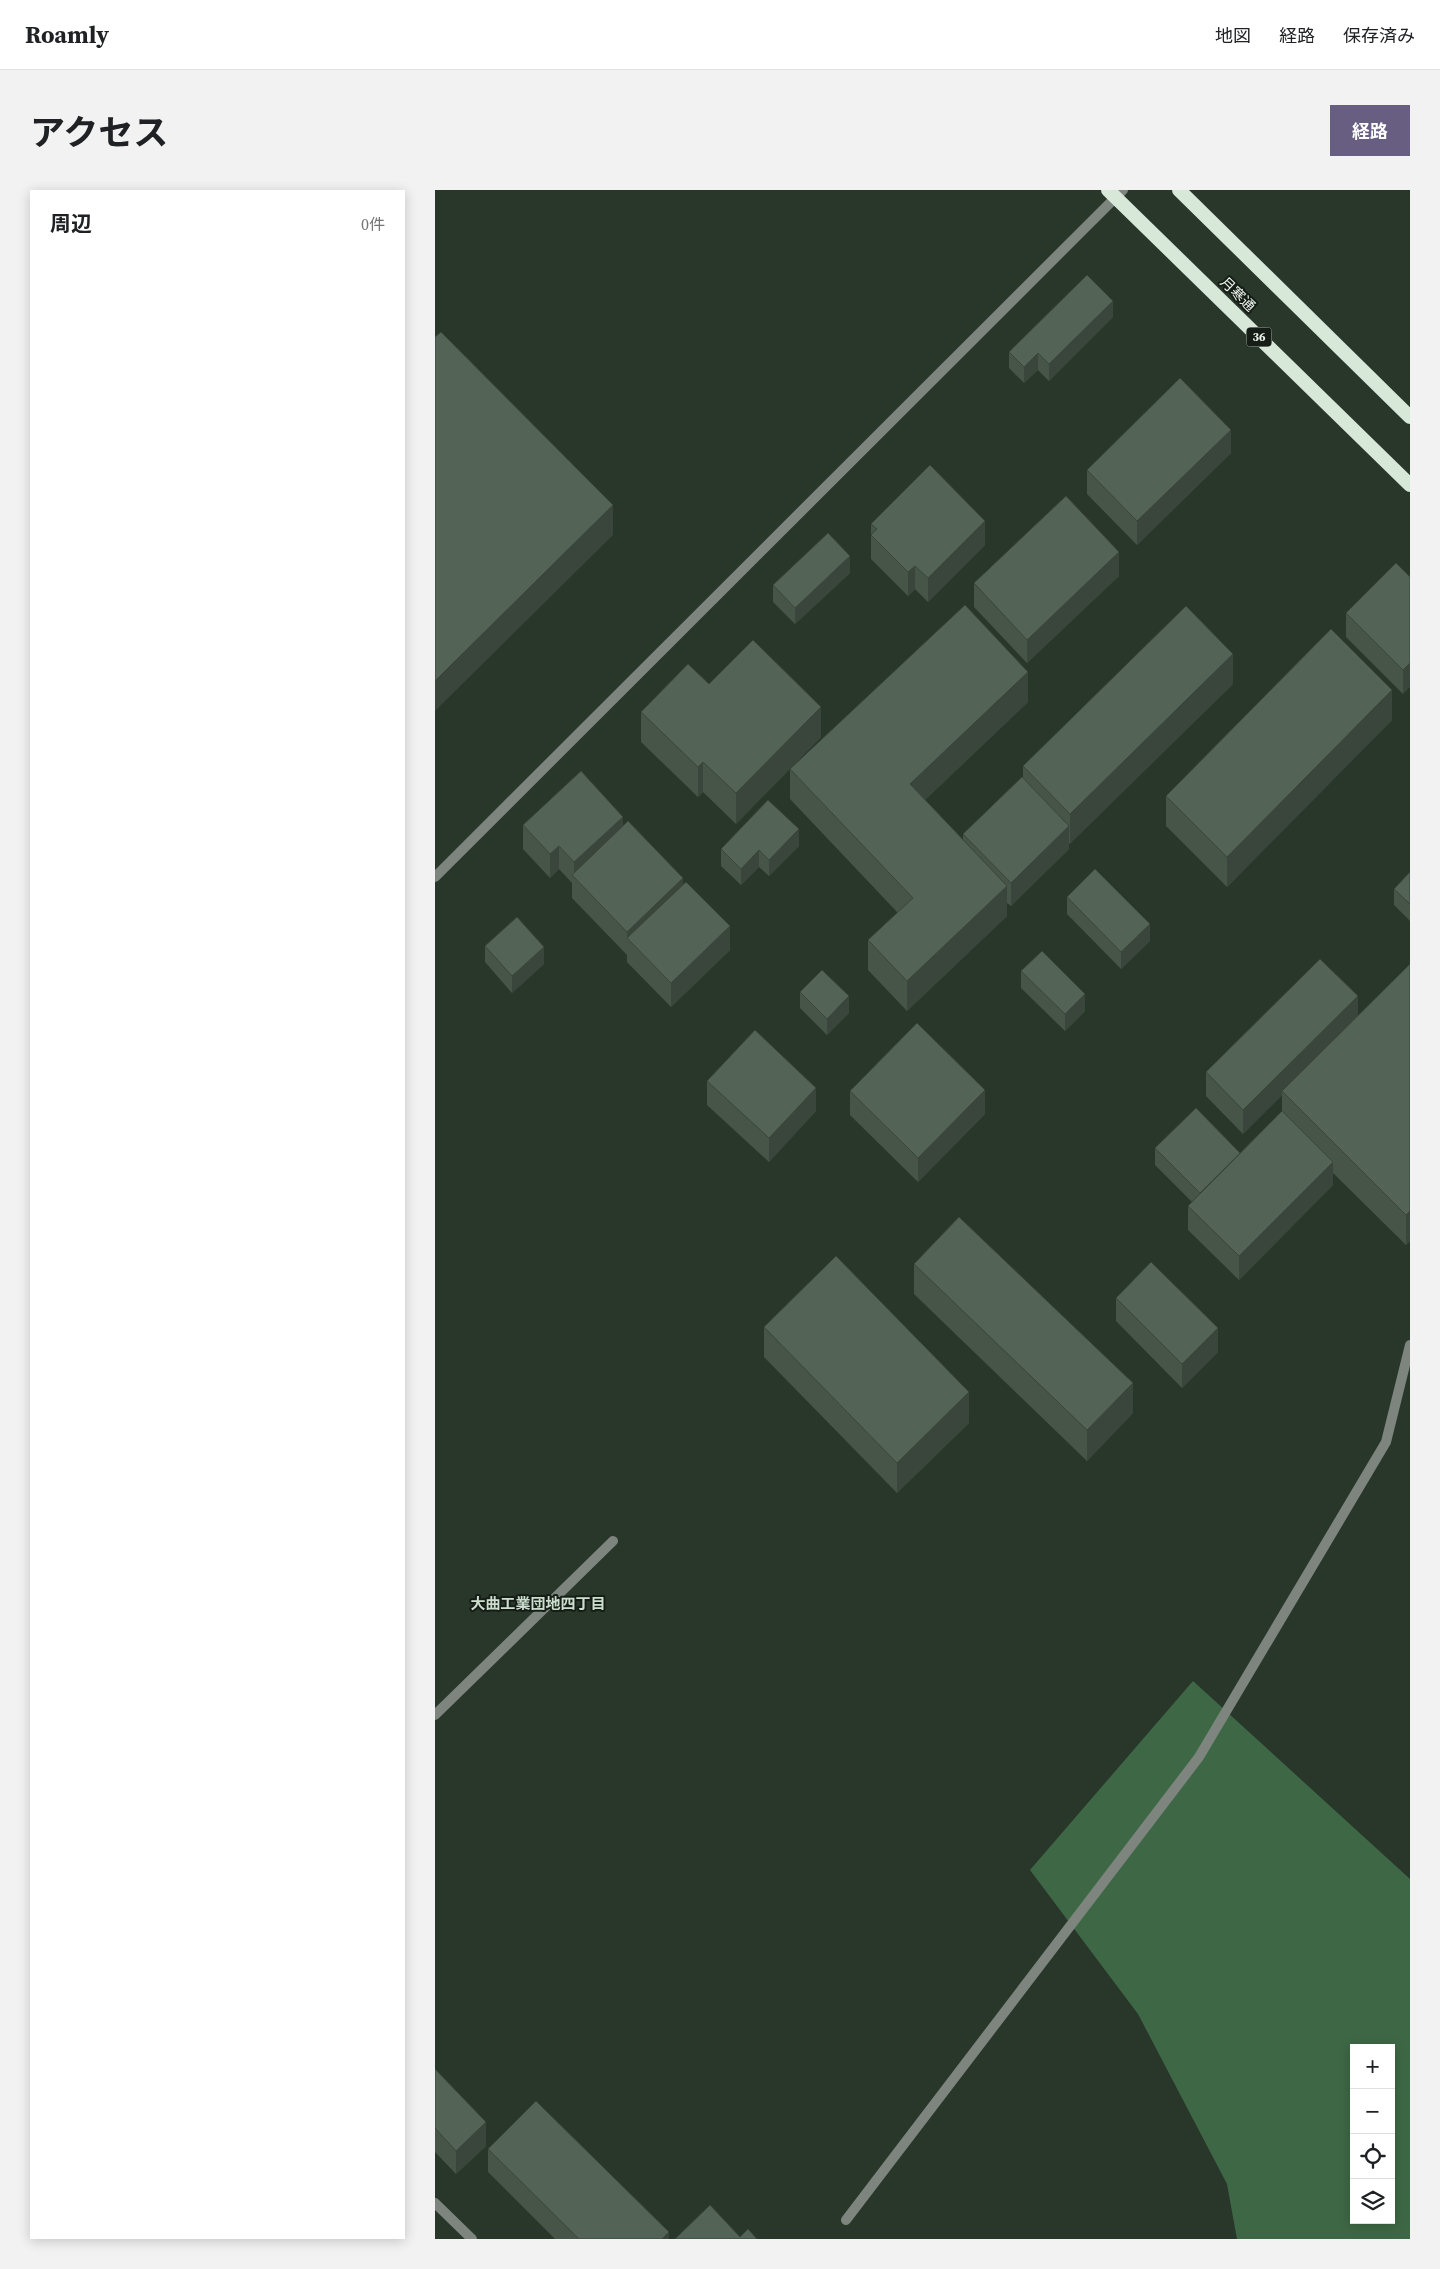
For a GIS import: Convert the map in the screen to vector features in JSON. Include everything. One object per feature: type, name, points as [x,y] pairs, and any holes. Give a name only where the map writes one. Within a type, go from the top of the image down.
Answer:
[{"type":"highway","points":[[1179,190],[1410,417]]},
{"type":"highway","name":"月寒通","points":[[1116,192],[1410,485]]},
{"type":"street","points":[[435,877],[1116,192]]},
{"type":"street","points":[[846,2220],[1199,1757],[1386,1442],[1410,1345]]},
{"type":"street","points":[[435,1715],[613,1541]]},
{"type":"street","points":[[435,2203],[472,2239]]},
{"type":"green space","points":[[1193,1681],[1410,1879],[1410,2239],[1237,2239],[1227,2184],[1138,2014],[1030,1870]]},
{"type":"building","points":[[1087,275],[1113,301],[1049,364],[1038,353],[1024,367],[1009,352]]},
{"type":"building","points":[[441,332],[613,505],[435,681],[435,337]]},
{"type":"building","points":[[1180,378],[1231,430],[1137,521],[1087,470]]},
{"type":"building","points":[[930,465],[985,521],[928,578],[915,566],[908,572],[871,535],[877,529],[871,524]]},
{"type":"building","points":[[1066,496],[1119,552],[1027,640],[974,583]]},
{"type":"building","points":[[828,533],[850,556],[795,608],[773,585]]},
{"type":"building","points":[[1396,563],[1410,577],[1410,663],[1403,670],[1346,613]]},
{"type":"building","points":[[965,605],[1028,672],[910,784],[1007,886],[907,981],[868,940],[913,898],[790,769]]},
{"type":"building","points":[[1186,606],[1233,654],[1070,814],[1023,766]]},
{"type":"building","points":[[1331,629],[1392,690],[1227,857],[1166,796]]},
{"type":"building","points":[[753,640],[821,707],[736,793],[703,762],[698,767],[641,712],[688,664],[709,684]]},
{"type":"building","points":[[581,771],[623,817],[574,862],[559,846],[550,854],[523,825]]},
{"type":"building","points":[[1022,777],[1069,826],[1011,883],[963,834]]},
{"type":"building","points":[[768,800],[799,829],[769,860],[759,850],[741,869],[721,849]]},
{"type":"building","points":[[628,821],[683,878],[627,932],[572,875]]},
{"type":"building","points":[[1095,869],[1150,924],[1121,952],[1067,897]]},
{"type":"building","points":[[1410,872],[1410,904],[1394,889]]},
{"type":"building","points":[[686,882],[730,926],[671,983],[627,938]]},
{"type":"building","points":[[517,917],[544,947],[512,976],[485,946]]},
{"type":"building","points":[[1042,951],[1085,994],[1065,1014],[1021,971]]},
{"type":"building","points":[[1320,959],[1358,996],[1243,1110],[1206,1072]]},
{"type":"building","points":[[1410,964],[1410,1211],[1406,1215],[1282,1091]]},
{"type":"building","points":[[822,970],[849,996],[827,1019],[800,992]]},
{"type":"building","points":[[917,1023],[985,1090],[918,1158],[850,1091]]},
{"type":"building","points":[[755,1030],[816,1088],[769,1138],[707,1081]]},
{"type":"building","points":[[1196,1108],[1240,1153],[1200,1193],[1155,1148]]},
{"type":"building","points":[[1282,1111],[1333,1162],[1239,1256],[1188,1206]]},
{"type":"building","points":[[959,1217],[1133,1383],[1087,1430],[914,1264]]},
{"type":"building","points":[[836,1256],[969,1392],[897,1463],[764,1327]]},
{"type":"building","points":[[1151,1262],[1218,1328],[1182,1364],[1116,1298]]},
{"type":"building","points":[[435,2069],[486,2122],[456,2151],[435,2128]]},
{"type":"building","points":[[536,2101],[669,2232],[662,2239],[579,2239],[488,2149]]},
{"type":"building","points":[[710,2205],[740,2237],[748,2229],[757,2239],[675,2239]]},
{"type":"district","name":"大曲工業団地四丁目","points":[[538,1603]]}]
